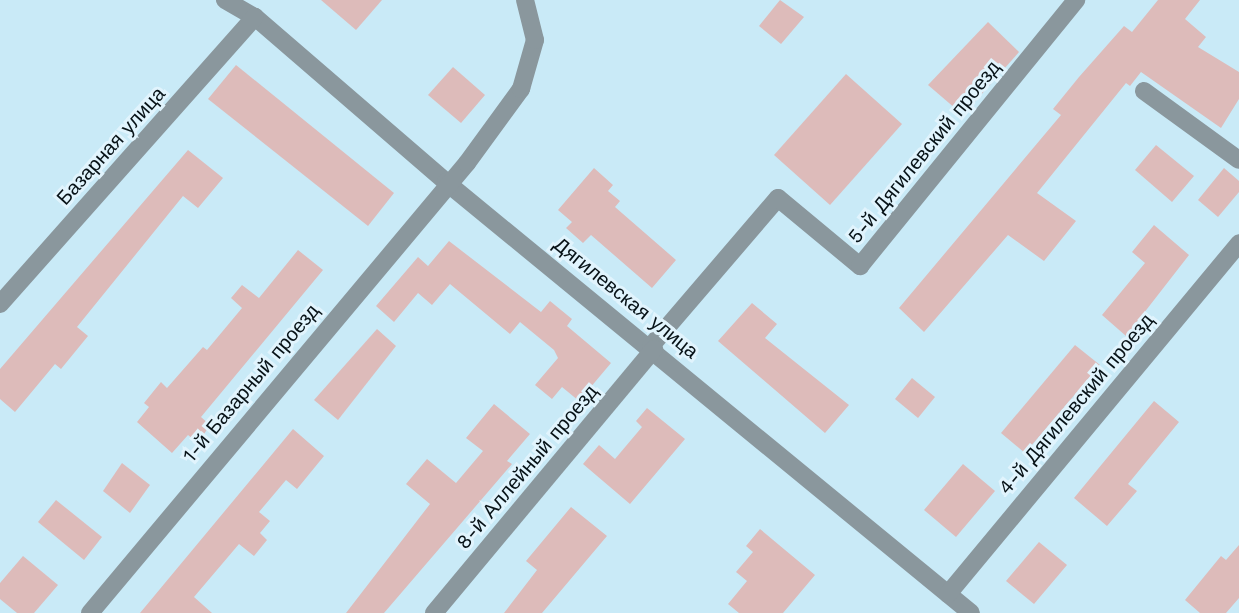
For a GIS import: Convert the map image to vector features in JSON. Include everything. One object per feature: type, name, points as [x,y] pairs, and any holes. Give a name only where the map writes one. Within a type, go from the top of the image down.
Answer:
[{"type":"street","name":"Дягилевская улица","points":[[225,0],[255,17],[446,182],[652,347],[971,613]]},
{"type":"street","name":"1-й Базарный проезд","points":[[90,613],[446,182],[467,164],[521,89],[534,40],[525,0]]},
{"type":"street","name":"5-й Дягилевский проезд","points":[[652,347],[778,198],[860,266],[1076,0]]},
{"type":"street","name":"Базарная улица","points":[[0,304],[255,17]]},
{"type":"street","points":[[1144,91],[1239,160]]},
{"type":"street","name":"4-й Дягилевский проезд","points":[[948,594],[1239,243]]},
{"type":"street","name":"8-й Аллейный проезд","points":[[434,613],[652,347]]},
{"type":"building","points":[[321,0],[382,0],[356,30]]},
{"type":"building","points":[[780,0],[804,17],[781,44],[759,26]]},
{"type":"building","points":[[1158,0],[1200,0],[1185,19],[1206,37],[1198,47],[1239,72],[1239,99],[1221,128],[1141,72],[1130,86],[1126,83],[1037,193],[1076,221],[1044,261],[1008,235],[924,332],[899,308],[1061,115],[1053,109],[1079,77],[1124,26],[1132,32]]},
{"type":"building","points":[[988,22],[1019,52],[963,115],[928,85]]},
{"type":"building","points":[[236,65],[394,193],[368,226],[208,99]]},
{"type":"building","points":[[453,67],[485,95],[461,123],[428,95]]},
{"type":"building","points":[[846,74],[902,124],[830,205],[774,155]]},
{"type":"building","points":[[1156,145],[1194,176],[1172,202],[1135,170]]},
{"type":"building","points":[[188,150],[223,178],[198,208],[183,196],[77,327],[88,336],[61,369],[55,364],[15,412],[0,399],[0,369]]},
{"type":"building","points":[[594,168],[613,185],[608,191],[620,201],[615,207],[676,260],[652,288],[591,235],[583,243],[566,228],[572,222],[558,210]]},
{"type":"building","points":[[1224,168],[1239,181],[1239,192],[1218,217],[1198,200]]},
{"type":"building","points":[[1154,225],[1189,255],[1126,336],[1102,315],[1145,263],[1132,252]]},
{"type":"building","points":[[449,241],[541,312],[550,301],[572,319],[567,326],[611,363],[579,401],[562,387],[552,399],[535,385],[558,358],[554,350],[520,322],[510,334],[450,284],[432,305],[418,293],[394,322],[376,306],[418,257],[428,266]]},
{"type":"building","points":[[298,250],[323,270],[201,417],[210,425],[198,443],[188,435],[172,453],[137,422],[149,407],[144,403],[161,382],[167,388],[203,347],[207,350],[242,308],[231,298],[242,285],[259,298]]},
{"type":"building","points":[[752,303],[777,324],[765,338],[849,405],[825,433],[718,341]]},
{"type":"building","points":[[377,329],[396,346],[338,420],[314,400]]},
{"type":"building","points":[[1075,345],[1100,365],[1025,453],[1001,433]]},
{"type":"building","points":[[912,378],[935,397],[918,418],[895,399]]},
{"type":"building","points":[[1154,401],[1179,422],[1128,484],[1137,491],[1107,526],[1074,498]]},
{"type":"building","points":[[494,404],[530,434],[507,461],[512,464],[384,613],[346,613],[430,504],[406,484],[427,459],[456,483],[483,451],[466,438]]},
{"type":"building","points":[[647,408],[685,439],[630,504],[583,464],[599,445],[615,459],[642,427],[636,421]]},
{"type":"building","points":[[293,429],[324,456],[297,489],[286,480],[259,512],[270,521],[260,533],[267,540],[254,556],[239,544],[194,597],[212,613],[140,613]]},
{"type":"building","points":[[122,463],[150,485],[130,513],[103,491]]},
{"type":"building","points":[[963,464],[995,491],[956,537],[924,510]]},
{"type":"building","points":[[56,500],[102,537],[84,560],[38,522]]},
{"type":"building","points":[[571,507],[607,536],[542,613],[504,613],[537,570],[526,561]]},
{"type":"building","points":[[760,529],[815,575],[783,613],[739,613],[728,604],[747,581],[736,572],[753,552],[746,546]]},
{"type":"building","points":[[1039,542],[1067,565],[1034,604],[1006,581]]},
{"type":"building","points":[[1239,545],[1239,598],[1226,613],[1200,613],[1185,600],[1221,556],[1226,560]]},
{"type":"building","points":[[23,556],[58,585],[34,613],[17,613],[0,599],[0,583]]}]
